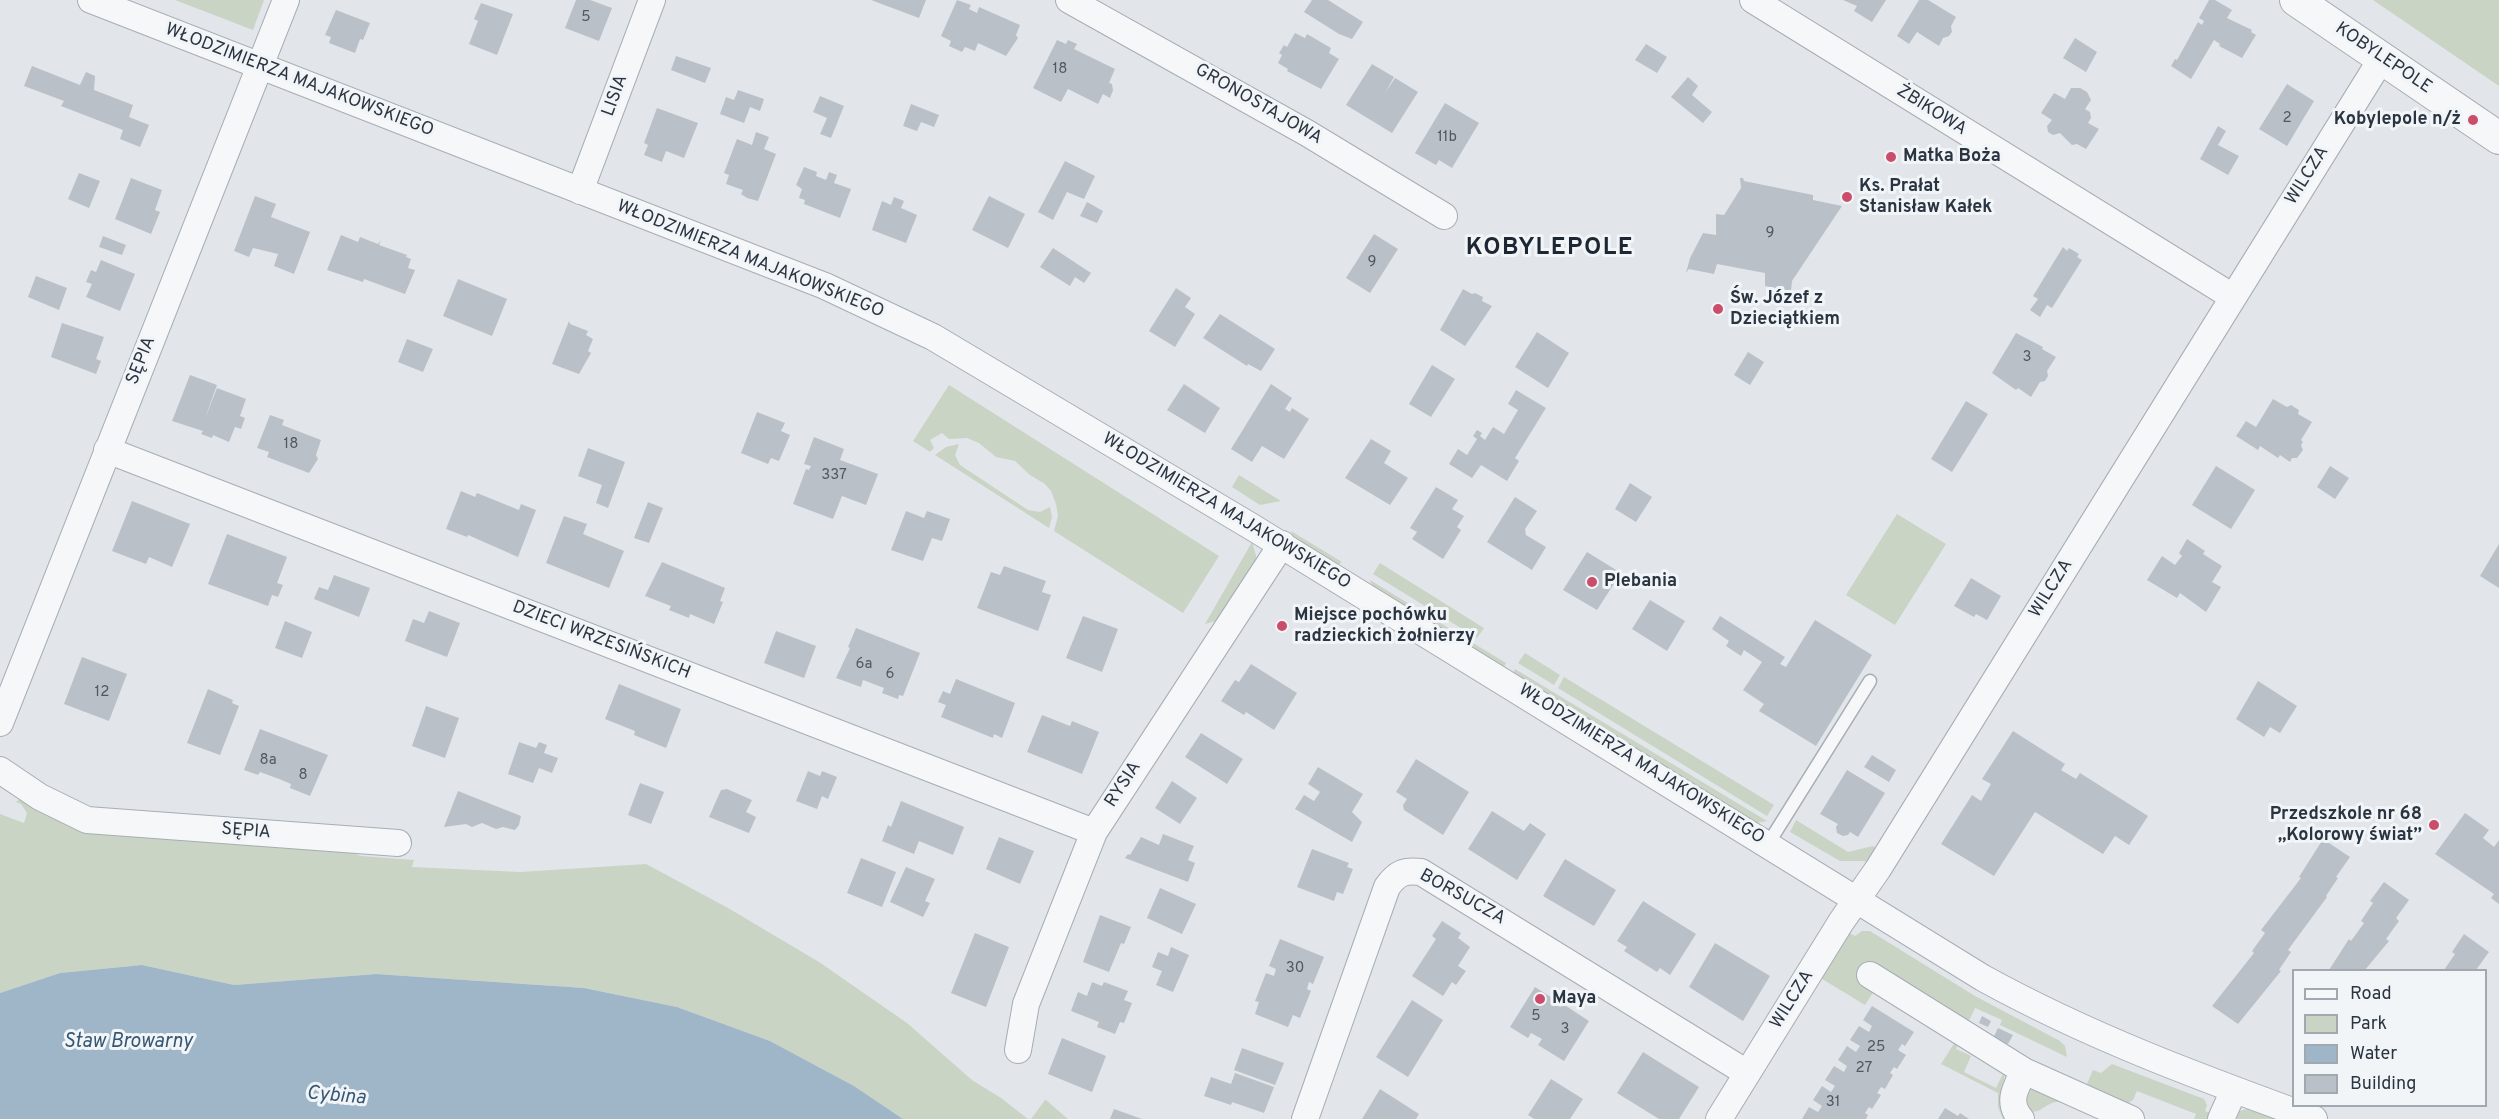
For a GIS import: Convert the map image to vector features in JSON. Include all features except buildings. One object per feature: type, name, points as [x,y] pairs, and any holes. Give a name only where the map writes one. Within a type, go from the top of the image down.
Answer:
[{"type":"street","name":"WŁODZIMIERZA MAJAKOWSKIEGO","points":[[91,0],[825,286],[933,337],[1282,544],[1983,978],[2039,1009],[2136,1052],[2314,1119]]},
{"type":"street","name":"SĘPIA","points":[[0,723],[286,0]]},
{"type":"street","name":"LISIA","points":[[580,191],[652,0]]},
{"type":"street","name":"GRONOSTAJOWA","points":[[1069,0],[1308,133],[1444,216]]},
{"type":"street","name":"ŻBIKOWA","points":[[1753,0],[2233,297]]},
{"type":"street","name":"KOBYLEPOLE","points":[[2296,0],[2499,138]]},
{"type":"street","name":"WILCZA","points":[[1719,1119],[1884,859],[2382,58]]},
{"type":"street","name":"DZIECI WRZESIŃSKICH","points":[[107,450],[1094,832]]},
{"type":"street","name":"RYSIA","points":[[1018,1050],[1026,1004],[1094,832],[1282,544]]},
{"type":"street","name":"SĘPIA","points":[[0,770],[40,797],[87,820],[398,843]]},
{"type":"street","name":"BORSUCZA","points":[[1305,1119],[1387,887],[1396,875],[1408,870],[1421,872],[1747,1073]]},
{"type":"street","points":[[1870,975],[2024,1071],[2131,1119]]},
{"type":"street","points":[[2020,1119],[2016,1114],[2012,1095],[2024,1071]]},
{"type":"street","points":[[2220,1119],[2234,1090]]},
{"type":"lane","points":[[1768,844],[1870,681]]},
{"type":"green space","points":[[175,0],[264,0],[253,30]]},
{"type":"green space","points":[[2373,0],[2499,0],[2499,86]]},
{"type":"green space","points":[[949,385],[1219,556],[1183,613],[1054,531],[1058,516],[1051,491],[1015,461],[996,457],[979,443],[967,438],[949,439],[942,433],[930,440],[934,448],[930,452],[913,441]]},
{"type":"green space","points":[[959,444],[955,455],[960,465],[1028,510],[1040,512],[1050,507],[1052,517],[1049,528],[935,455],[946,447]]},
{"type":"green space","points":[[1239,475],[1281,501],[1260,505],[1232,487]]},
{"type":"green space","points":[[1897,514],[1946,544],[1895,625],[1846,595]]},
{"type":"green space","points":[[1291,531],[1342,562],[1337,566],[1294,540]]},
{"type":"green space","points":[[1252,542],[1257,559],[1219,620],[1205,624]]},
{"type":"green space","points":[[1380,563],[1484,628],[1477,638],[1373,574]]},
{"type":"green space","points":[[1370,580],[1506,663],[1503,669],[1373,588]]},
{"type":"green space","points":[[1525,653],[1560,675],[1554,685],[1518,663]]},
{"type":"green space","points":[[1515,669],[1767,821],[1755,823],[1512,675]]},
{"type":"green space","points":[[1564,677],[1774,805],[1767,816],[1558,688]]},
{"type":"green space","points":[[21,798],[38,810],[74,825],[328,845],[361,856],[414,860],[412,867],[520,872],[646,864],[728,908],[819,962],[907,1023],[972,1080],[1001,1098],[1028,1119],[903,1119],[854,1086],[770,1041],[677,1007],[584,988],[376,974],[234,985],[142,965],[60,973],[0,993],[0,814],[24,823],[27,813],[21,804],[16,802]]},
{"type":"green space","points":[[1796,820],[1848,852],[1873,846],[1879,850],[1870,864],[1864,861],[1840,861],[1790,832]]},
{"type":"green space","points":[[1862,931],[1870,931],[1975,996],[2060,1041],[2065,1046],[2067,1057],[2000,1025],[2002,1020],[1975,1008],[1956,1049],[1971,1056],[1964,1072],[1996,1088],[2005,1073],[2001,1101],[2006,1119],[2003,1119],[1998,1107],[1998,1093],[1941,1064],[1955,1042],[1874,991],[1865,1005],[1819,977],[1848,932],[1855,936]]},
{"type":"green space","points":[[2112,1064],[2204,1099],[2207,1105],[2205,1111],[2212,1114],[2209,1119],[2194,1119],[2196,1114],[2137,1091],[2133,1100],[2127,1104],[2086,1086],[2093,1070],[2101,1073]]},
{"type":"green space","points":[[2033,1087],[2063,1102],[2052,1103],[2032,1112],[2027,1110],[2023,1097],[2028,1089]]},
{"type":"green space","points":[[1046,1100],[1068,1119],[1031,1119]]},
{"type":"green space","points":[[2254,1109],[2280,1119],[2233,1119],[2240,1111]]},
{"type":"water","name":"Staw Browarny","points":[[142,965],[234,985],[376,974],[584,988],[677,1007],[770,1041],[854,1086],[903,1119],[0,1119],[0,993],[60,973]]},
{"type":"place","name":"Kobylepole n/ż","points":[[2473,120]]},
{"type":"place","name":"Matka Boża","points":[[1891,157]]},
{"type":"place","name":"Ks. Prałat Stanisław Kałek","points":[[1847,197]]},
{"type":"place","name":"Św. Józef z Dzieciątkiem","points":[[1718,309]]},
{"type":"place","name":"Plebania","points":[[1592,582]]},
{"type":"place","name":"Miejsce pochówku radzieckich żołnierzy","points":[[1282,626]]},
{"type":"place","name":"Przedszkole nr 68 „Kolorowy świat”","points":[[2434,825]]},
{"type":"place","name":"Maya","points":[[1540,999]]},
{"type":"district","name":"KOBYLEPOLE","points":[[1550,249]]},
{"type":"water label","name":"Cybina","points":[[336,1097]]}]
